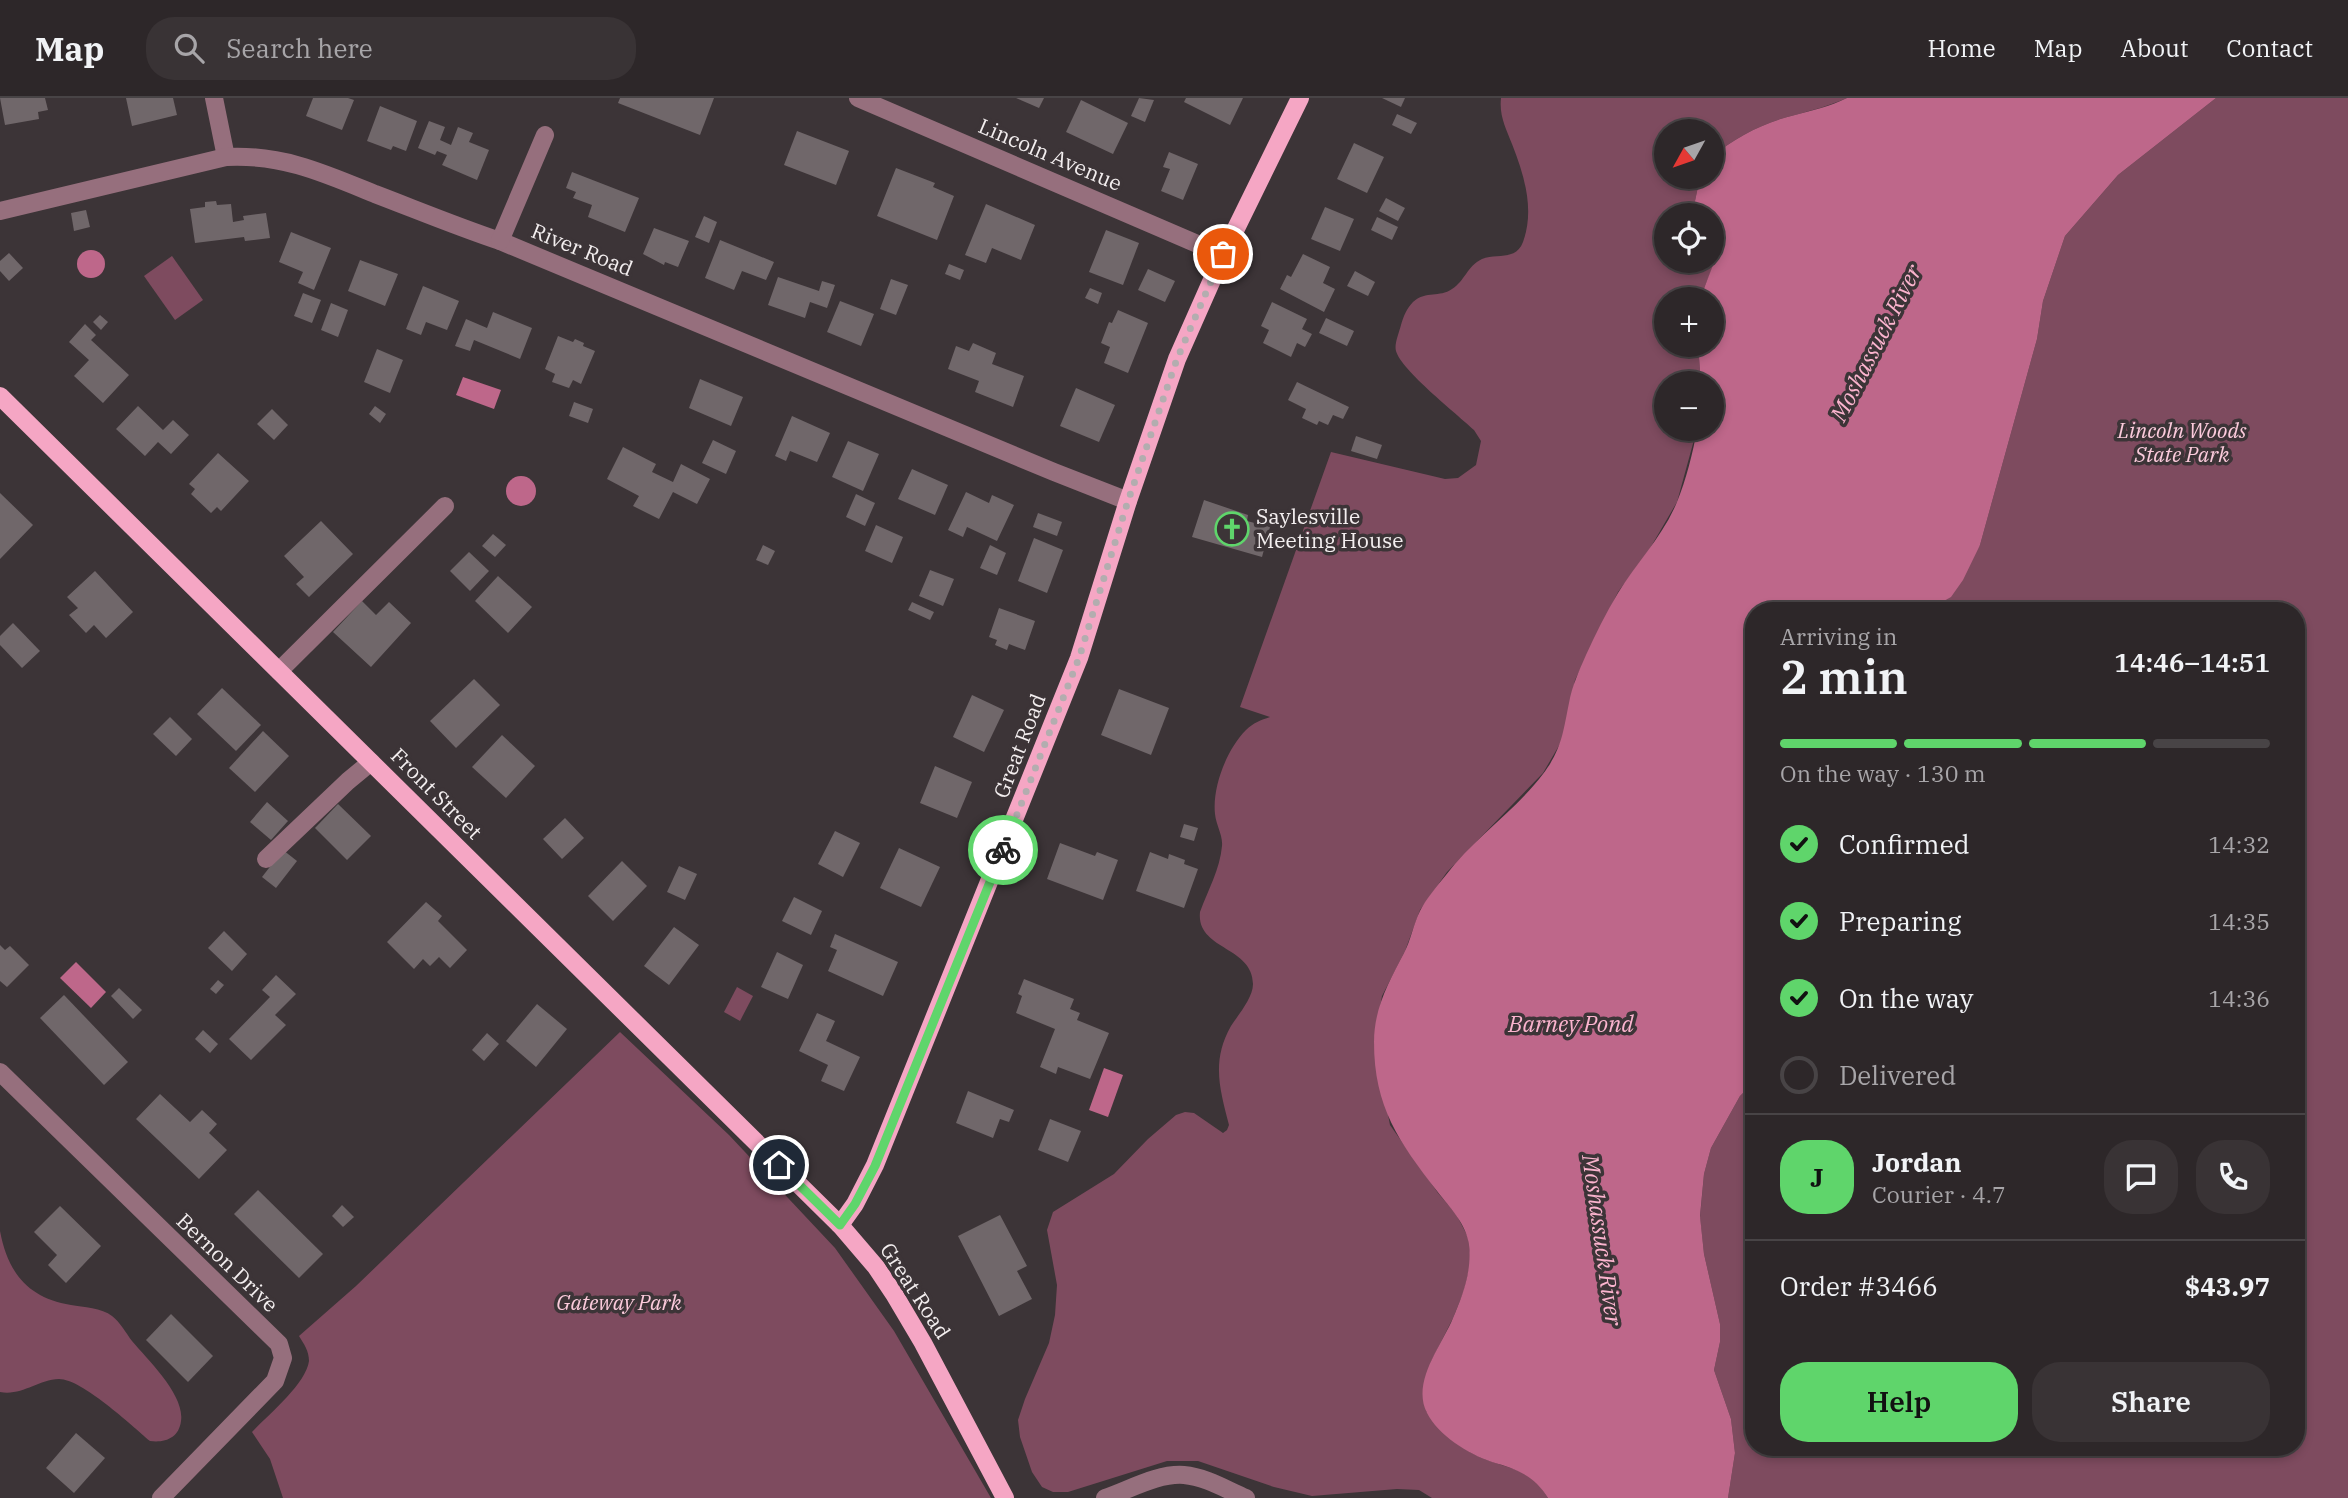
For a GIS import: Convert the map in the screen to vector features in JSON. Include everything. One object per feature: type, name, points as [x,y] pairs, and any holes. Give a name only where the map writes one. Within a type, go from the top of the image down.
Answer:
[{"type":"main road","name":"Great Road","points":[[1005,1498],[955,1401],[894,1294],[876,1267],[840,1225],[855,1204],[875,1166],[1079,658],[1128,501],[1177,359],[1223,254],[1300,98]]},
{"type":"main road","name":"Front Street","points":[[0,396],[840,1225]]},
{"type":"street","points":[[214,98],[226,157]]},
{"type":"street","name":"Lincoln Avenue","points":[[858,98],[1223,254]]},
{"type":"street","points":[[500,241],[545,135]]},
{"type":"street","name":"River Road","points":[[0,211],[226,157],[274,158],[328,175],[449,224],[500,241],[1128,501]]},
{"type":"street","points":[[279,671],[445,506]]},
{"type":"street","points":[[266,859],[348,781],[372,762]]},
{"type":"street","name":"Bernon Drive","points":[[0,1072],[279,1345],[283,1358],[275,1381],[161,1498]]},
{"type":"street","points":[[1105,1498],[1169,1475],[1185,1475],[1246,1498]]},
{"type":"green space","points":[[1501,98],[1847,98],[1762,126],[1724,148],[1724,119],[1654,119],[1654,189],[1698,189],[1695,203],[1654,203],[1654,273],[1711,273],[1705,287],[1654,287],[1654,357],[1699,357],[1700,371],[1654,371],[1654,441],[1694,441],[1677,502],[1649,550],[1618,592],[1575,680],[1564,737],[1543,773],[1447,872],[1420,910],[1405,951],[1382,996],[1374,1042],[1390,1125],[1456,1214],[1468,1237],[1471,1261],[1464,1291],[1431,1362],[1426,1411],[1446,1434],[1462,1447],[1480,1457],[1524,1473],[1536,1482],[1548,1498],[1432,1498],[1419,1490],[1397,1489],[1312,1496],[1274,1487],[1198,1461],[1167,1461],[1068,1492],[1053,1492],[1042,1487],[1032,1472],[1020,1437],[1018,1420],[1049,1343],[1055,1315],[1057,1285],[1047,1230],[1053,1212],[1114,1174],[1176,1115],[1194,1113],[1223,1133],[1227,1130],[1229,1125],[1219,1076],[1221,1051],[1231,1026],[1248,1001],[1253,984],[1251,972],[1244,962],[1207,934],[1201,924],[1200,912],[1221,855],[1221,838],[1215,814],[1218,781],[1239,738],[1251,725],[1270,717],[1240,707],[1331,452],[1445,479],[1458,478],[1476,465],[1481,441],[1474,430],[1408,369],[1396,351],[1396,345],[1404,316],[1413,302],[1423,296],[1447,292],[1456,286],[1477,262],[1488,257],[1516,252],[1523,242],[1528,217],[1526,192],[1501,111]]},
{"type":"green space","name":"Lincoln Woods State Park","points":[[2216,98],[2348,98],[2348,1498],[1728,1498],[1735,1453],[1731,1419],[1714,1370],[1720,1342],[1720,1324],[1704,1254],[1700,1217],[1704,1174],[1711,1148],[1745,1091],[1745,1456],[2305,1456],[2305,602],[1940,602],[1980,545],[2037,339],[2043,301],[2065,236],[2118,175]]},
{"type":"green space","points":[[172,256],[203,300],[175,320],[144,276]]},
{"type":"green space","points":[[737,987],[753,996],[740,1021],[724,1012]]},
{"type":"green space","name":"Gateway Park","points":[[620,1032],[729,1135],[835,1248],[894,1331],[991,1498],[283,1498],[270,1459],[252,1432],[294,1389],[306,1370],[308,1354],[299,1336],[356,1286]]},
{"type":"green space","points":[[0,1231],[8,1259],[22,1281],[32,1290],[56,1302],[103,1311],[118,1321],[164,1378],[177,1400],[181,1421],[174,1435],[166,1440],[150,1441],[93,1394],[69,1381],[51,1380],[15,1392],[0,1392]]},
{"type":"water","name":"Barney Pond","points":[[1847,98],[2216,98],[2118,175],[2065,236],[2043,301],[2037,339],[1980,545],[1963,580],[1951,597],[1942,602],[1745,602],[1745,1091],[1711,1148],[1704,1174],[1700,1216],[1704,1254],[1720,1324],[1720,1342],[1714,1370],[1731,1419],[1735,1453],[1728,1498],[1548,1498],[1537,1484],[1524,1474],[1483,1458],[1455,1443],[1438,1429],[1427,1413],[1423,1401],[1425,1376],[1463,1291],[1468,1273],[1469,1245],[1461,1223],[1411,1156],[1391,1122],[1378,1086],[1375,1030],[1383,996],[1425,902],[1469,849],[1532,787],[1554,756],[1561,740],[1574,685],[1593,640],[1618,593],[1671,514],[1686,476],[1694,441],[1724,441],[1724,371],[1700,371],[1699,357],[1724,357],[1724,287],[1705,287],[1710,273],[1724,273],[1724,203],[1695,201],[1698,189],[1724,189],[1724,148],[1751,131]]},
{"type":"water","points":[[91,250],[101,254],[105,264],[101,274],[91,278],[81,274],[77,264],[81,254]]},
{"type":"water","points":[[463,377],[501,390],[494,409],[456,395]]},
{"type":"water","points":[[521,476],[531,481],[536,491],[531,501],[521,506],[511,501],[506,491],[511,481]]},
{"type":"water","points":[[76,962],[106,992],[91,1008],[60,978]]},
{"type":"water","points":[[1104,1068],[1123,1075],[1108,1117],[1089,1110]]},
{"type":"building","points":[[0,98],[45,98],[48,110],[38,112],[39,119],[5,125]]},
{"type":"building","points":[[126,98],[173,98],[177,115],[132,126]]},
{"type":"building","points":[[313,98],[354,100],[342,130],[306,116]]},
{"type":"building","points":[[620,98],[714,98],[700,135],[618,103]]},
{"type":"building","points":[[1016,98],[1044,98],[1039,108]]},
{"type":"building","points":[[1139,98],[1154,100],[1145,122],[1131,116]]},
{"type":"building","points":[[1186,98],[1243,98],[1230,125],[1184,102]]},
{"type":"building","points":[[1382,98],[1405,98],[1401,107]]},
{"type":"building","points":[[1081,100],[1128,123],[1113,154],[1066,132]]},
{"type":"building","points":[[380,106],[417,121],[406,151],[393,146],[391,150],[367,141]]},
{"type":"building","points":[[1397,114],[1417,123],[1411,134],[1392,125]]},
{"type":"building","points":[[429,121],[445,127],[440,140],[451,145],[458,127],[473,133],[469,142],[489,150],[477,180],[442,165],[447,155],[437,151],[435,155],[418,148]]},
{"type":"building","points":[[797,131],[849,151],[836,185],[784,165]]},
{"type":"building","points":[[1354,143],[1384,157],[1367,193],[1337,179]]},
{"type":"building","points":[[1169,152],[1198,164],[1183,200],[1161,191],[1170,169],[1163,167]]},
{"type":"building","points":[[896,168],[935,183],[933,187],[954,196],[937,240],[877,216]]},
{"type":"building","points":[[572,172],[639,198],[625,232],[588,217],[592,205],[573,198],[576,192],[566,188]]},
{"type":"building","points":[[1386,198],[1405,208],[1398,221],[1379,211]]},
{"type":"building","points":[[216,201],[217,205],[231,204],[233,222],[244,220],[243,216],[266,213],[270,238],[245,241],[244,237],[195,243],[190,209],[205,207],[205,202]]},
{"type":"building","points":[[986,204],[1035,225],[1021,260],[992,248],[986,263],[965,255]]},
{"type":"building","points":[[1325,207],[1354,219],[1340,251],[1311,239]]},
{"type":"building","points":[[86,210],[90,227],[74,231],[71,213]]},
{"type":"building","points":[[704,216],[717,222],[709,243],[695,237]]},
{"type":"building","points":[[1377,217],[1398,227],[1392,240],[1371,230]]},
{"type":"building","points":[[654,228],[689,241],[678,267],[665,262],[664,265],[643,254]]},
{"type":"building","points":[[1106,230],[1139,243],[1123,285],[1089,272]]},
{"type":"building","points":[[291,232],[331,248],[314,290],[298,283],[303,272],[279,262]]},
{"type":"building","points":[[720,240],[774,262],[766,280],[742,271],[734,290],[705,278]]},
{"type":"building","points":[[9,253],[23,268],[9,281],[0,271],[0,261]]},
{"type":"building","points":[[1303,254],[1330,267],[1323,283],[1335,289],[1324,312],[1280,289],[1287,275],[1291,277]]},
{"type":"building","points":[[360,260],[398,274],[385,306],[348,291]]},
{"type":"building","points":[[949,264],[964,270],[960,280],[945,274]]},
{"type":"building","points":[[1148,269],[1175,281],[1165,302],[1138,290]]},
{"type":"building","points":[[1355,271],[1375,282],[1368,296],[1347,286]]},
{"type":"building","points":[[778,277],[819,291],[822,281],[835,285],[827,308],[810,302],[805,318],[768,305]]},
{"type":"building","points":[[891,279],[908,285],[896,315],[880,309]]},
{"type":"building","points":[[423,286],[459,301],[447,330],[426,322],[421,335],[406,329]]},
{"type":"building","points":[[1090,288],[1102,293],[1098,304],[1085,298]]},
{"type":"building","points":[[303,293],[321,300],[312,323],[294,316]]},
{"type":"building","points":[[840,301],[874,314],[861,346],[827,332]]},
{"type":"building","points":[[1272,302],[1307,319],[1302,329],[1312,334],[1305,347],[1297,343],[1291,357],[1263,343],[1269,330],[1261,326]]},
{"type":"building","points":[[331,303],[348,310],[338,337],[321,330]]},
{"type":"building","points":[[1118,310],[1148,323],[1128,373],[1104,363],[1110,347],[1101,343],[1109,322],[1112,323]]},
{"type":"building","points":[[493,312],[532,328],[520,359],[474,340],[470,351],[455,346],[466,319],[487,328]]},
{"type":"building","points":[[100,315],[108,322],[101,330],[93,322]]},
{"type":"building","points":[[1326,318],[1354,331],[1347,346],[1319,333]]},
{"type":"building","points":[[85,324],[96,335],[91,340],[129,375],[103,403],[74,376],[89,360],[69,342]]},
{"type":"building","points":[[558,336],[573,342],[575,339],[595,351],[581,384],[573,380],[569,388],[552,382],[555,374],[545,369]]},
{"type":"building","points":[[973,343],[996,353],[992,364],[1024,376],[1013,407],[975,392],[979,381],[948,369],[956,346],[969,351]]},
{"type":"building","points":[[377,349],[403,360],[390,393],[364,382]]},
{"type":"building","points":[[700,379],[743,397],[731,426],[689,408]]},
{"type":"building","points":[[1297,382],[1349,407],[1343,419],[1333,415],[1328,425],[1319,421],[1317,425],[1302,418],[1306,409],[1288,400]]},
{"type":"building","points":[[1076,388],[1115,405],[1099,442],[1060,426]]},
{"type":"building","points":[[574,402],[593,409],[588,423],[569,416]]},
{"type":"building","points":[[138,406],[163,430],[173,420],[189,435],[171,454],[158,442],[145,456],[116,429]]},
{"type":"building","points":[[375,406],[386,414],[380,423],[369,414]]},
{"type":"building","points":[[272,409],[288,425],[274,440],[257,424]]},
{"type":"building","points":[[792,416],[830,433],[817,462],[790,451],[786,461],[775,456]]},
{"type":"building","points":[[1356,436],[1382,445],[1377,459],[1351,451]]},
{"type":"building","points":[[713,440],[736,451],[726,474],[702,463]]},
{"type":"building","points":[[848,441],[879,454],[863,491],[832,477]]},
{"type":"building","points":[[623,447],[656,464],[652,472],[673,482],[681,464],[710,479],[697,504],[673,492],[659,519],[633,506],[639,496],[607,479]]},
{"type":"building","points":[[218,453],[249,481],[221,511],[217,507],[211,513],[191,494],[195,489],[189,484]]},
{"type":"building","points":[[912,469],[948,485],[935,515],[898,499]]},
{"type":"building","points":[[966,492],[989,503],[992,495],[1014,505],[997,541],[967,527],[963,537],[948,530]]},
{"type":"building","points":[[0,493],[33,525],[0,559]]},
{"type":"building","points":[[856,494],[875,503],[865,526],[846,517]]},
{"type":"building","name":"Saylesville Meeting House","points":[[1204,500],[1248,515],[1247,521],[1270,527],[1262,557],[1192,537]]},
{"type":"building","points":[[1038,513],[1062,522],[1057,536],[1033,527]]},
{"type":"building","points":[[321,521],[353,554],[309,597],[296,584],[304,577],[284,556]]},
{"type":"building","points":[[876,525],[903,537],[892,563],[865,551]]},
{"type":"building","points":[[493,534],[506,545],[495,557],[482,546]]},
{"type":"building","points":[[1034,538],[1063,550],[1047,593],[1018,581]]},
{"type":"building","points":[[763,545],[775,551],[768,565],[756,560]]},
{"type":"building","points":[[990,545],[1006,553],[997,575],[980,568]]},
{"type":"building","points":[[469,552],[489,571],[470,591],[450,571]]},
{"type":"building","points":[[930,570],[954,579],[943,606],[919,596]]},
{"type":"building","points":[[95,571],[133,612],[106,638],[94,625],[86,633],[69,615],[78,608],[67,597]]},
{"type":"building","points":[[498,576],[532,607],[508,633],[475,601]]},
{"type":"building","points":[[362,601],[376,615],[389,602],[411,623],[371,667],[333,632]]},
{"type":"building","points":[[912,602],[934,612],[930,620],[908,610]]},
{"type":"building","points":[[999,608],[1035,621],[1025,650],[1009,644],[1007,650],[995,645],[997,640],[989,637]]},
{"type":"building","points":[[13,623],[40,651],[22,668],[0,645],[0,636]]},
{"type":"building","points":[[474,679],[500,705],[456,748],[430,721]]},
{"type":"building","points":[[222,688],[261,725],[236,751],[197,714]]},
{"type":"building","points":[[1119,689],[1169,708],[1151,755],[1101,735]]},
{"type":"building","points":[[972,695],[1004,710],[984,752],[953,737]]},
{"type":"building","points":[[170,717],[192,739],[176,756],[153,734]]},
{"type":"building","points":[[263,731],[289,756],[255,792],[229,768]]},
{"type":"building","points":[[502,735],[535,766],[506,798],[472,767]]},
{"type":"building","points":[[935,766],[972,782],[957,818],[920,803]]},
{"type":"building","points":[[267,802],[288,821],[271,840],[250,822]]},
{"type":"building","points":[[338,804],[371,836],[347,860],[315,828]]},
{"type":"building","points":[[565,818],[584,838],[562,859],[543,839]]},
{"type":"building","points":[[1184,824],[1198,828],[1194,841],[1180,837]]},
{"type":"building","points":[[835,831],[860,843],[843,877],[818,864]]},
{"type":"building","points":[[1060,843],[1095,856],[1097,852],[1118,860],[1103,900],[1047,879]]},
{"type":"building","points":[[899,848],[940,867],[921,907],[880,888]]},
{"type":"building","points":[[283,850],[297,861],[276,888],[262,877]]},
{"type":"building","points":[[1150,852],[1168,859],[1169,854],[1198,869],[1184,908],[1136,891]]},
{"type":"building","points":[[622,861],[647,886],[613,921],[588,896]]},
{"type":"building","points":[[679,866],[697,874],[685,900],[667,892]]},
{"type":"building","points":[[794,897],[822,911],[811,935],[782,921]]},
{"type":"building","points":[[426,902],[442,916],[438,921],[467,950],[450,968],[439,957],[430,966],[423,959],[414,969],[387,942]]},
{"type":"building","points":[[674,927],[699,945],[669,985],[644,966]]},
{"type":"building","points":[[224,931],[247,954],[232,971],[208,948]]},
{"type":"building","points":[[835,934],[898,962],[883,996],[828,971],[837,950],[830,947]]},
{"type":"building","points":[[0,945],[5,950],[10,946],[29,965],[7,987],[0,981]]},
{"type":"building","points":[[777,952],[803,965],[788,999],[761,987]]},
{"type":"building","points":[[276,975],[296,994],[275,1015],[286,1025],[251,1060],[229,1039],[270,997],[262,990]]},
{"type":"building","points":[[1024,979],[1074,999],[1070,1009],[1080,1013],[1077,1020],[1109,1033],[1090,1079],[1058,1067],[1056,1074],[1040,1067],[1055,1029],[1016,1013],[1022,996],[1018,994]]},
{"type":"building","points":[[218,980],[224,985],[216,994],[210,989]]},
{"type":"building","points":[[119,988],[142,1010],[133,1019],[111,996]]},
{"type":"building","points":[[64,995],[128,1062],[104,1085],[40,1018]]},
{"type":"building","points":[[537,1004],[567,1029],[536,1067],[506,1041]]},
{"type":"building","points":[[817,1013],[835,1021],[826,1041],[860,1057],[844,1091],[821,1081],[828,1065],[799,1051]]},
{"type":"building","points":[[203,1030],[218,1044],[210,1053],[195,1039]]},
{"type":"building","points":[[487,1033],[499,1044],[484,1061],[472,1050]]},
{"type":"building","points":[[968,1091],[1014,1110],[1009,1122],[1000,1119],[993,1138],[956,1123]]},
{"type":"building","points":[[160,1094],[190,1122],[202,1110],[217,1124],[209,1133],[227,1150],[199,1179],[136,1119]]},
{"type":"building","points":[[1050,1119],[1081,1131],[1068,1162],[1038,1150]]},
{"type":"building","points":[[258,1190],[323,1254],[299,1278],[234,1214]]},
{"type":"building","points":[[342,1205],[354,1217],[343,1227],[332,1216]]},
{"type":"building","points":[[60,1206],[101,1246],[66,1283],[48,1265],[57,1255],[34,1232]]},
{"type":"building","points":[[1000,1215],[1027,1266],[1017,1271],[1032,1299],[999,1316],[958,1236]]},
{"type":"building","points":[[171,1314],[213,1356],[188,1382],[146,1340]]},
{"type":"building","points":[[76,1433],[105,1458],[74,1493],[46,1468]]},
{"type":"way so far","points":[[1003,850],[1079,658],[1128,501],[1177,359],[1223,254]]},
{"type":"place","name":"Saylesville Meeting House","points":[[1232,529]]},
{"type":"route","points":[[779,1165],[840,1225],[855,1204],[875,1166],[1003,850]]},
{"type":"water label","name":"Moshassuck River","points":[[1876,343]]},
{"type":"water label","name":"Moshassuck River","points":[[1602,1240]]}]
